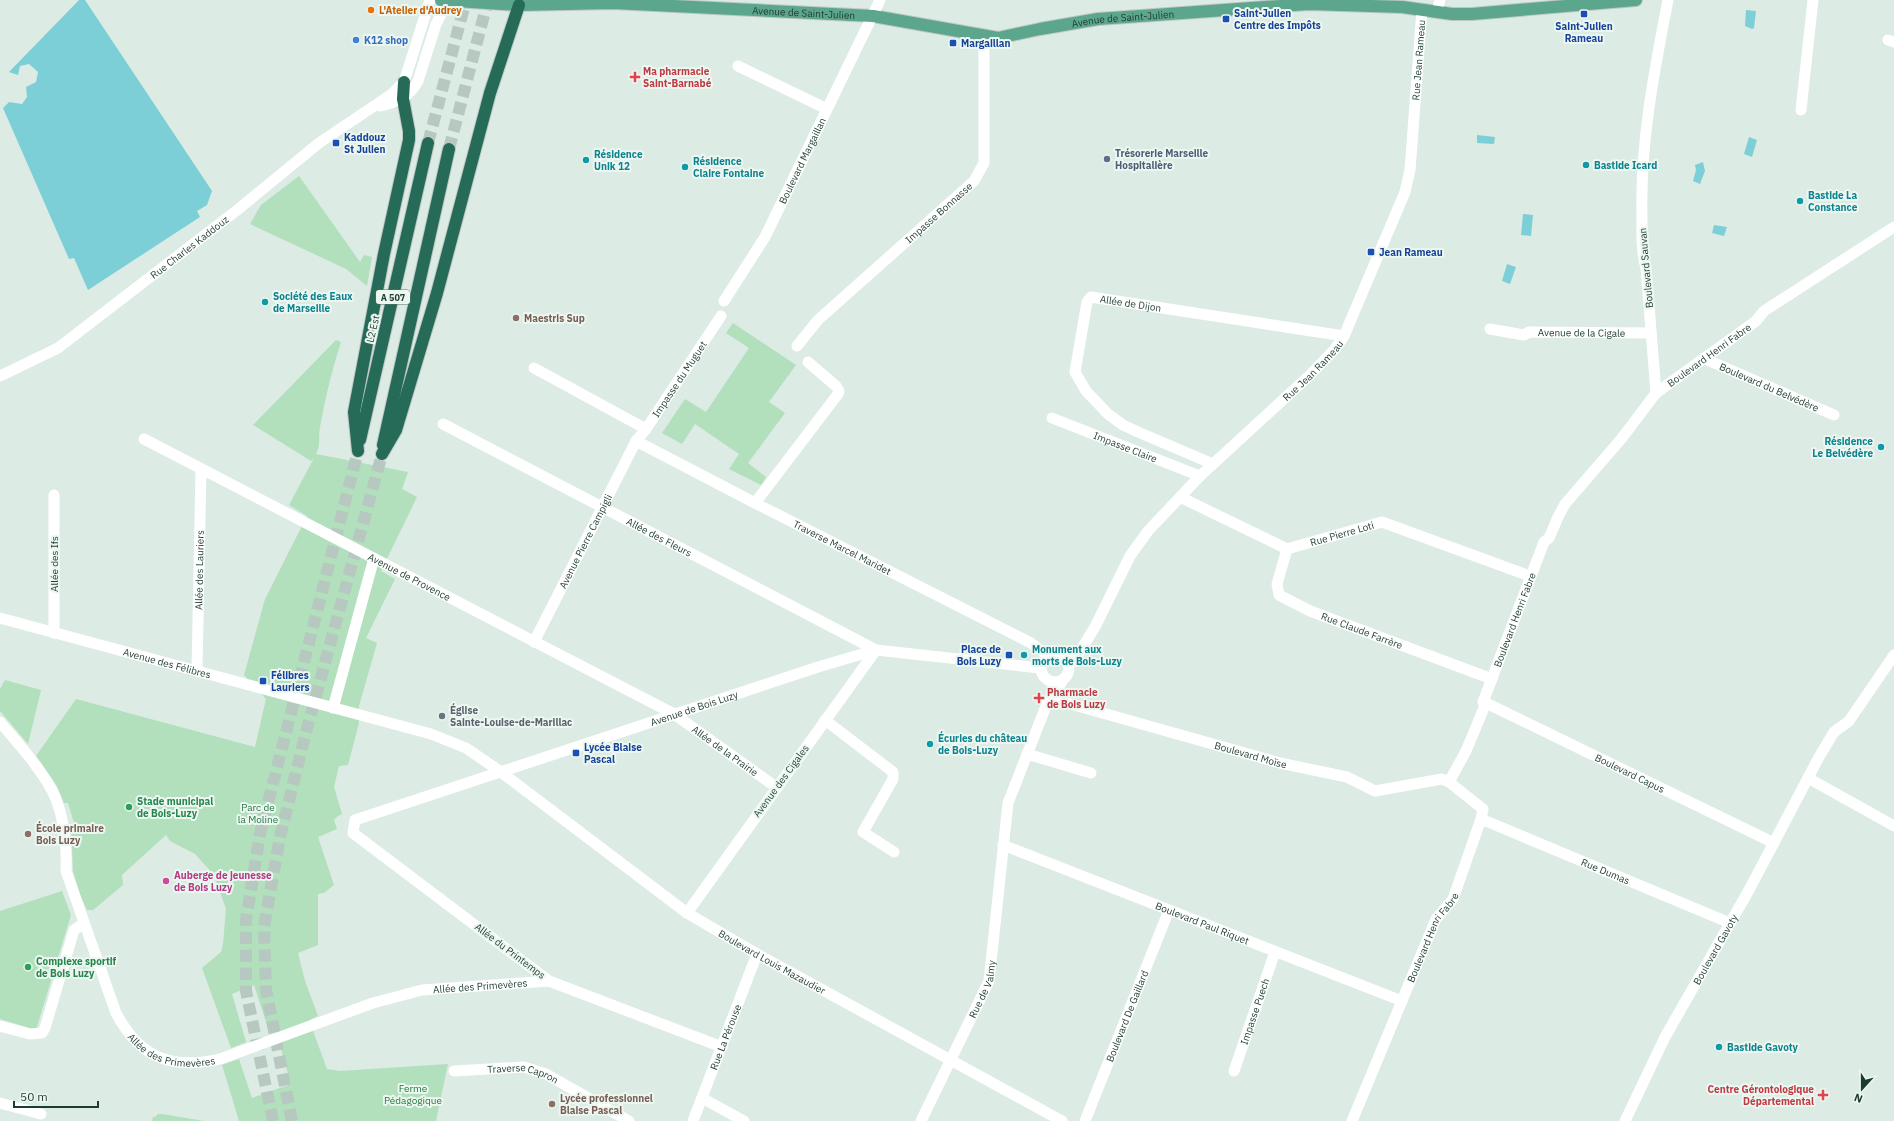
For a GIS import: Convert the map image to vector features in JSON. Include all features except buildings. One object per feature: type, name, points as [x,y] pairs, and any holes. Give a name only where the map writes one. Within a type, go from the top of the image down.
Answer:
[{"type":"highway","name":"A 507","points":[[449,149],[382,454],[396,430],[437,293],[490,93],[520,2]]},
{"type":"highway","points":[[403,100],[404,82]]},
{"type":"highway","name":"L2 Est","points":[[403,100],[409,131],[409,140],[384,254],[354,412],[358,450],[428,143]]},
{"type":"main road","name":"Avenue de Saint-Julien","points":[[441,0],[608,2],[873,16],[984,37],[998,38],[1098,19],[1309,4],[1402,7],[1437,12],[1472,14],[1636,0]]},
{"type":"street","name":"Rue Charles Kaddouz","points":[[0,376],[58,348],[236,211],[319,143],[392,94],[404,82],[430,0]]},
{"type":"street","name":"Boulevard Margaillan","points":[[724,301],[765,237],[880,0]]},
{"type":"street","points":[[1437,12],[1440,0]]},
{"type":"street","name":"Boulevard Sauvan","points":[[1656,393],[1646,268],[1643,257],[1642,171],[1644,142],[1651,94],[1668,0]]},
{"type":"street","points":[[1801,110],[1813,0]]},
{"type":"street","points":[[403,100],[411,92],[418,80],[436,24],[444,9],[454,1]]},
{"type":"street","name":"Rue Jean Rameau","points":[[1068,665],[1078,655],[1096,625],[1130,556],[1148,531],[1200,476],[1336,350],[1344,336],[1405,192],[1410,170],[1422,10]]},
{"type":"street","name":"Impasse Bonnasse","points":[[797,346],[818,320],[974,181],[984,163],[984,37]]},
{"type":"street","points":[[738,66],[827,109]]},
{"type":"street","name":"Rue Charles Kaddouz","points":[[372,108],[403,100]]},
{"type":"street","name":"Boulevard Henri Fabre","points":[[1449,782],[1466,751],[1486,703],[1483,702],[1544,542],[1549,538],[1565,504],[1622,438],[1656,393],[1756,321],[1764,311],[1894,227]]},
{"type":"street","name":"Allée de Dijon","points":[[1213,464],[1123,425],[1108,414],[1086,391],[1075,372],[1087,302],[1091,297],[1344,336]]},
{"type":"street","name":"Impasse du Muguet","points":[[636,441],[646,429],[722,316]]},
{"type":"street","name":"Avenue de la Cigale","points":[[1490,329],[1524,335],[1529,332],[1651,334]]},
{"type":"street","name":"Boulevard du Belvédère","points":[[1705,359],[1834,414]]},
{"type":"street","points":[[755,503],[838,394],[839,391],[836,386],[808,362]]},
{"type":"street","points":[[534,368],[646,429]]},
{"type":"street","name":"Impasse Claire","points":[[1052,418],[1200,476]]},
{"type":"street","name":"Allée des Fleurs","points":[[443,424],[876,650]]},
{"type":"street","name":"Avenue de Provence","points":[[144,439],[674,714]]},
{"type":"street","name":"Traverse Marcel Maridet","points":[[636,441],[1031,644],[1048,656]]},
{"type":"street","name":"Avenue Pierre Campigli","points":[[534,642],[604,507],[636,441]]},
{"type":"street","name":"Allée des Lauriers","points":[[197,671],[201,469]]},
{"type":"street","name":"Allée des Ifs","points":[[54,495],[54,633]]},
{"type":"street","points":[[1180,497],[1287,549]]},
{"type":"street","name":"Rue Pierre Loti","points":[[1287,549],[1382,522],[1530,576]]},
{"type":"street","name":"Rue Claude Farrère","points":[[1287,549],[1277,584],[1279,595],[1310,611],[1492,679]]},
{"type":"street","points":[[333,708],[374,558]]},
{"type":"street","name":"Avenue des Félibres","points":[[0,618],[431,734],[466,748],[501,772]]},
{"type":"street","name":"Avenue de Bois Luzy","points":[[355,820],[818,667],[876,650],[1040,668]]},
{"type":"street","name":"Avenue des Cigales","points":[[687,913],[776,787],[829,723],[876,650]]},
{"type":"street","points":[[1003,845],[1008,803],[1048,701],[1054,696],[1068,671],[1068,665],[1065,659],[1060,655],[1048,656],[1041,663],[1040,668],[1042,675],[1047,680],[1054,682],[1062,681]]},
{"type":"street","name":"Boulevard Gavoty","points":[[1625,1121],[1665,1037],[1730,923],[1834,732],[1849,721],[1894,656]]},
{"type":"street","name":"Boulevard Moïse","points":[[1054,696],[1060,701],[1280,763],[1347,777],[1375,791],[1442,780],[1449,782]]},
{"type":"street","name":"Boulevard Capus","points":[[1486,703],[1774,843]]},
{"type":"street","name":"Allée de la Prairie","points":[[674,714],[776,787]]},
{"type":"street","name":"Allée des Primevères","points":[[0,722],[32,761],[55,796],[62,818],[65,840],[66,871],[83,924],[116,1013],[124,1028],[139,1045],[156,1057],[178,1063],[198,1064],[220,1059],[373,1004],[422,990],[549,981]]},
{"type":"street","points":[[829,723],[893,772],[893,780],[863,832],[894,852]]},
{"type":"street","points":[[1027,754],[1091,773]]},
{"type":"street","name":"Boulevard Louis Mazaudier","points":[[501,772],[687,913],[757,954],[1062,1121]]},
{"type":"street","points":[[1808,778],[1894,826]]},
{"type":"street","points":[[1449,782],[1483,810],[1481,819]]},
{"type":"street","name":"Boulevard Henri Fabre","points":[[1352,1121],[1436,920],[1453,899],[1481,819]]},
{"type":"street","name":"Rue Dumas","points":[[1481,819],[1730,923]]},
{"type":"street","name":"Allée du Printemps","points":[[355,820],[353,833],[549,981],[722,1047]]},
{"type":"street","name":"Boulevard Paul Riquet","points":[[1003,845],[1402,1001]]},
{"type":"street","name":"Rue de Valmy","points":[[921,1121],[988,981],[1003,845]]},
{"type":"street","name":"Boulevard De Gaillard","points":[[1085,1121],[1169,910]]},
{"type":"street","points":[[0,1026],[30,1034],[42,1033],[45,1028],[74,930],[83,924]]},
{"type":"street","name":"Impasse Puech","points":[[1234,1071],[1276,952]]},
{"type":"street","name":"Rue La Pérouse","points":[[693,1121],[757,954]]},
{"type":"street","name":"Traverse Capron","points":[[454,1071],[524,1067],[546,1074],[629,1121]]},
{"type":"street","points":[[702,1098],[744,1121]]},
{"type":"street","points":[[0,1102],[41,1114]]},
{"type":"green space","points":[[299,176],[360,262],[364,255],[372,257],[367,286],[346,269],[250,224],[261,205]]},
{"type":"green space","points":[[733,323],[796,365],[769,402],[785,413],[748,463],[766,477],[761,485],[729,469],[739,454],[695,424],[682,444],[662,433],[685,399],[706,412],[749,348],[726,333]]},
{"type":"green space","name":"Parc de la Moline","points":[[336,340],[341,342],[326,395],[319,430],[318,451],[316,454],[408,472],[402,489],[417,497],[381,571],[395,579],[366,638],[377,643],[359,706],[359,723],[348,765],[339,766],[334,787],[342,814],[334,820],[337,829],[318,837],[334,885],[324,893],[318,894],[318,945],[298,953],[305,981],[318,1016],[309,1020],[327,1069],[340,1071],[448,1064],[436,1121],[239,1121],[222,1065],[239,1059],[252,1098],[291,1084],[276,1032],[270,1034],[254,985],[232,994],[246,1042],[231,1048],[202,968],[221,952],[223,944],[226,909],[214,875],[195,854],[170,841],[166,835],[122,875],[123,885],[93,910],[87,910],[73,871],[71,824],[74,823],[68,803],[64,803],[57,786],[36,756],[76,699],[255,747],[266,699],[244,675],[265,599],[307,516],[289,505],[314,458],[311,461],[253,425]]},
{"type":"green space","points":[[5,680],[41,690],[28,744],[0,711],[0,689]]},
{"type":"green space","name":"Complexe sportif de Bois Luzy","points":[[62,891],[71,915],[36,1030],[0,1019],[0,911]]},
{"type":"green space","points":[[158,1114],[204,1121],[152,1121],[153,1117]]},
{"type":"water","points":[[79,0],[85,0],[212,191],[207,205],[197,211],[200,217],[88,290],[74,258],[69,259],[3,108],[9,102],[22,104],[27,97],[26,87],[36,82],[38,72],[29,64],[20,66],[18,75],[9,72]]},
{"type":"water","points":[[1746,10],[1756,11],[1754,28],[1752,29],[1745,26]]},
{"type":"water","points":[[1477,135],[1495,137],[1494,144],[1477,143]]},
{"type":"water","points":[[1749,137],[1757,140],[1752,157],[1744,154]]},
{"type":"water","points":[[1703,162],[1705,171],[1700,184],[1693,181],[1696,170],[1695,165]]},
{"type":"water","points":[[1523,214],[1533,215],[1531,236],[1521,235]]},
{"type":"water","points":[[1714,225],[1727,227],[1724,236],[1712,233]]},
{"type":"water","points":[[1507,264],[1516,267],[1510,284],[1502,281]]},
{"type":"tunnel","points":[[428,143],[466,0]]},
{"type":"tunnel","points":[[449,149],[488,0]]},
{"type":"tunnel","points":[[273,1121],[246,991],[246,920],[260,834],[358,451]]},
{"type":"tunnel","points":[[292,1121],[266,990],[264,926],[280,837],[305,736],[382,454]]},
{"type":"place","name":"L'Atelier d'Audrey","points":[[371,10]]},
{"type":"place","name":"Saint-Julien Rameau","points":[[1584,14]]},
{"type":"place","name":"Saint-Julien Centre des Impôts","points":[[1226,19]]},
{"type":"place","name":"K12 shop","points":[[356,40]]},
{"type":"place","name":"Margaillan","points":[[953,43]]},
{"type":"place","name":"Ma pharmacie Saint-Barnabé","points":[[635,77]]},
{"type":"place","name":"Kaddouz St Julien","points":[[336,143]]},
{"type":"place","name":"Trésorerie Marseille Hospitalière","points":[[1107,159]]},
{"type":"place","name":"Résidence Unik 12","points":[[586,160]]},
{"type":"place","name":"Bastide Icard","points":[[1586,165]]},
{"type":"place","name":"Résidence Claire Fontaine","points":[[685,167]]},
{"type":"place","name":"Bastide La Constance","points":[[1800,201]]},
{"type":"place","name":"Jean Rameau","points":[[1371,252]]},
{"type":"place","name":"Société des Eaux de Marseille","points":[[265,302]]},
{"type":"place","name":"Maestris Sup","points":[[516,318]]},
{"type":"place","name":"Résidence Le Belvédère","points":[[1881,447]]},
{"type":"place","name":"Place de Bois Luzy","points":[[1009,655]]},
{"type":"place","name":"Monument aux morts de Bois-Luzy","points":[[1024,655]]},
{"type":"place","name":"Félibres Lauriers","points":[[263,681]]},
{"type":"place","name":"Pharmacie de Bois Luzy","points":[[1039,698]]},
{"type":"place","name":"Église Sainte-Louise-de-Marillac","points":[[442,716]]},
{"type":"place","name":"Écuries du château de Bois-Luzy","points":[[930,744]]},
{"type":"place","name":"Lycée Blaise Pascal","points":[[576,753]]},
{"type":"place","name":"Stade municipal de Bois-Luzy","points":[[129,807]]},
{"type":"place","name":"École primaire Bois Luzy","points":[[28,834]]},
{"type":"place","name":"Auberge de jeunesse de Bois Luzy","points":[[166,881]]},
{"type":"place","name":"Complexe sportif de Bois Luzy","points":[[28,967]]},
{"type":"place","name":"Bastide Gavoty","points":[[1719,1047]]},
{"type":"place","name":"Centre Gérontologique Départemental","points":[[1823,1095]]},
{"type":"place","name":"Lycée professionnel Blaise Pascal","points":[[552,1104]]},
{"type":"park label","name":"Ferme Pédagogique","points":[[413,1094]]}]
